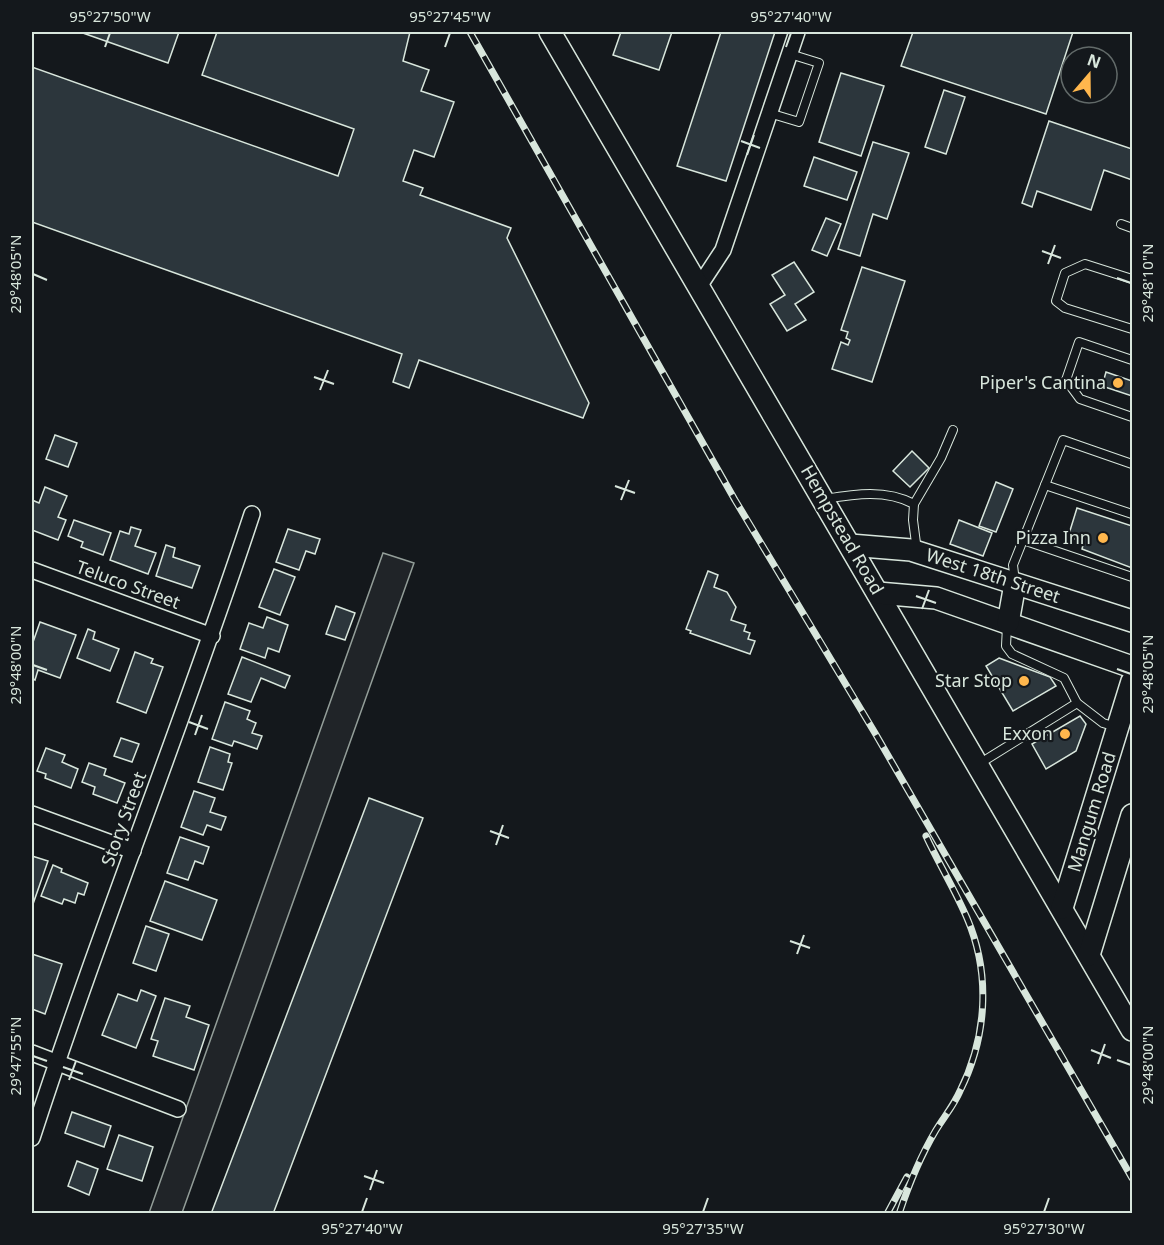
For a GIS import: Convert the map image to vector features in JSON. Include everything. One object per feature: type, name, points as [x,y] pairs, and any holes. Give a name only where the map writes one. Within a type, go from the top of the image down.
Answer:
[{"type":"main road","name":"Hempstead Road","points":[[550,32],[700,285],[1132,1030]]},
{"type":"main road","name":"West 18th Street","points":[[850,545],[917,552],[1132,621]]},
{"type":"main road","points":[[1008,623],[1015,584]]},
{"type":"main road","points":[[878,593],[936,598],[1132,667]]},
{"type":"main road","name":"Mangum Road","points":[[1062,908],[1132,681]]},
{"type":"main road","points":[[1089,955],[1132,819]]},
{"type":"street","points":[[700,285],[723,250],[797,32]]},
{"type":"street","name":"Story Street","points":[[32,1138],[56,1062],[212,636],[252,514]]},
{"type":"street","name":"Teluco Street","points":[[32,570],[212,636]]},
{"type":"street","points":[[32,814],[133,851]]},
{"type":"street","points":[[32,1053],[178,1109]]},
{"type":"lane","points":[[769,113],[800,122],[819,63],[790,54]]},
{"type":"lane","points":[[1121,224],[1132,228]]},
{"type":"lane","points":[[1132,279],[1085,264],[1065,273],[1056,301],[1065,308],[1132,329]]},
{"type":"lane","points":[[1132,360],[1079,342],[1066,380],[1080,399],[1132,417]]},
{"type":"lane","points":[[917,552],[913,520],[914,504],[941,458],[953,430]]},
{"type":"lane","points":[[1015,584],[1013,565],[1062,440],[1132,464]]},
{"type":"lane","points":[[1045,485],[1132,514]]},
{"type":"lane","points":[[824,499],[868,492],[904,499],[914,504]]},
{"type":"lane","points":[[1023,540],[1132,577]]},
{"type":"lane","points":[[1008,623],[1006,646],[1012,654],[1064,678],[1077,703],[1103,723],[1118,728]]},
{"type":"lane","points":[[978,765],[1077,703]]},
{"type":"shaded area","points":[[383,553],[414,563],[182,1213],[149,1213]]},
{"type":"building","points":[[80,32],[179,32],[168,63]]},
{"type":"building","points":[[217,32],[410,32],[403,61],[429,70],[421,91],[454,102],[434,157],[414,150],[403,181],[423,188],[420,195],[511,228],[507,238],[589,403],[583,418],[419,360],[409,388],[393,382],[402,354],[32,222],[32,67],[338,176],[354,129],[202,75]]},
{"type":"building","points":[[621,32],[672,32],[659,70],[613,55]]},
{"type":"building","points":[[721,32],[775,32],[726,181],[677,166]]},
{"type":"building","points":[[913,32],[1073,32],[1069,45],[1059,45],[1059,75],[1046,114],[901,66]]},
{"type":"building","points":[[841,73],[884,86],[861,156],[819,142]]},
{"type":"building","points":[[944,90],[965,97],[946,154],[925,147]]},
{"type":"building","points":[[1049,121],[1132,149],[1132,180],[1104,170],[1091,210],[1037,191],[1032,207],[1022,203]]},
{"type":"building","points":[[873,142],[909,153],[887,219],[873,214],[860,256],[838,249]]},
{"type":"building","points":[[814,157],[857,172],[847,200],[804,186]]},
{"type":"building","points":[[826,218],[841,224],[827,256],[812,250]]},
{"type":"building","points":[[794,262],[814,292],[795,304],[806,320],[787,331],[770,304],[785,295],[772,275]]},
{"type":"building","points":[[862,267],[905,281],[872,382],[832,369],[841,342],[848,345],[850,340],[846,338],[848,332],[841,330]]},
{"type":"building","name":"Piper's Cantina","points":[[1106,372],[1132,381],[1132,396],[1102,386]]},
{"type":"building","points":[[55,435],[77,443],[68,467],[46,459]]},
{"type":"building","points":[[912,451],[929,468],[910,487],[893,471]]},
{"type":"building","points":[[996,482],[1013,489],[996,532],[979,526]]},
{"type":"building","points":[[45,487],[67,496],[58,517],[66,520],[58,540],[32,530],[32,500],[39,503]]},
{"type":"building","name":"Pizza Inn","points":[[1077,508],[1132,526],[1132,568],[1082,549],[1083,545],[1077,543],[1078,540],[1068,537]]},
{"type":"building","points":[[74,520],[111,533],[103,555],[81,547],[83,542],[68,536]]},
{"type":"building","points":[[959,520],[992,533],[983,556],[950,544]]},
{"type":"building","points":[[131,527],[141,530],[135,546],[156,553],[148,574],[110,560],[120,531],[129,534]]},
{"type":"building","points":[[288,529],[320,539],[315,554],[306,551],[299,570],[276,562]]},
{"type":"building","points":[[166,545],[175,548],[173,557],[200,566],[192,588],[156,576]]},
{"type":"building","points":[[274,569],[295,577],[280,615],[259,607]]},
{"type":"building","points":[[708,571],[718,575],[714,587],[727,592],[736,607],[731,620],[746,625],[744,631],[750,633],[748,639],[755,641],[750,654],[690,633],[691,631],[686,629]]},
{"type":"building","points":[[336,606],[355,613],[345,640],[326,634]]},
{"type":"building","points":[[267,617],[288,625],[279,652],[268,648],[265,658],[240,649],[249,623],[263,628]]},
{"type":"building","points":[[40,622],[76,635],[60,678],[38,670],[35,680],[32,678],[32,645]]},
{"type":"building","points":[[88,629],[95,632],[93,639],[119,649],[110,671],[77,658]]},
{"type":"building","points":[[135,652],[153,659],[151,663],[163,667],[146,713],[117,702]]},
{"type":"building","points":[[242,657],[290,676],[285,688],[261,678],[251,702],[228,694]]},
{"type":"building","name":"Star Stop","points":[[999,658],[1050,677],[1056,686],[1013,711],[986,666]]},
{"type":"building","points":[[225,702],[250,711],[247,719],[256,723],[252,733],[262,736],[257,749],[234,741],[232,746],[212,739]]},
{"type":"building","name":"Exxon","points":[[1080,716],[1086,724],[1076,751],[1046,769],[1032,744]]},
{"type":"building","points":[[121,738],[139,744],[132,762],[114,756]]},
{"type":"building","points":[[210,747],[230,754],[228,762],[232,763],[223,790],[198,782]]},
{"type":"building","points":[[46,748],[65,755],[62,762],[78,769],[71,788],[45,778],[46,774],[37,771]]},
{"type":"building","points":[[89,763],[106,769],[104,775],[125,783],[117,803],[93,794],[95,787],[82,782]]},
{"type":"building","points":[[194,791],[215,798],[210,812],[226,817],[221,830],[207,825],[203,835],[181,827]]},
{"type":"building","points":[[369,798],[423,818],[273,1214],[211,1214]]},
{"type":"building","points":[[180,837],[209,847],[203,864],[195,861],[188,880],[167,873]]},
{"type":"building","points":[[32,856],[48,861],[33,904],[32,903]]},
{"type":"building","points":[[53,865],[62,869],[61,872],[88,883],[84,895],[78,893],[75,903],[64,899],[62,904],[41,896]]},
{"type":"building","points":[[165,881],[217,900],[202,940],[150,921]]},
{"type":"building","points":[[146,926],[169,934],[156,971],[133,963]]},
{"type":"building","points":[[32,954],[62,964],[45,1014],[32,1009]]},
{"type":"building","points":[[141,990],[156,996],[136,1048],[102,1035],[118,994],[137,1001]]},
{"type":"building","points":[[165,998],[190,1006],[186,1017],[209,1025],[194,1070],[153,1056],[158,1041],[151,1039]]},
{"type":"building","points":[[72,1112],[111,1126],[104,1147],[65,1133]]},
{"type":"building","points":[[119,1135],[153,1147],[142,1181],[107,1169]]},
{"type":"building","points":[[77,1161],[98,1169],[89,1195],[68,1186]]},
{"type":"railway","points":[[470,32],[735,500],[875,733],[1132,1178]]},
{"type":"railway","points":[[899,1214],[925,1150],[955,1101],[969,1070],[976,1049],[983,1005],[980,961],[975,939],[926,836]]},
{"type":"railway","points":[[887,1214],[907,1177]]},
{"type":"place","name":"Piper's Cantina","points":[[1118,383]]},
{"type":"place","name":"Pizza Inn","points":[[1103,538]]},
{"type":"place","name":"Star Stop","points":[[1024,681]]},
{"type":"place","name":"Exxon","points":[[1065,734]]}]
